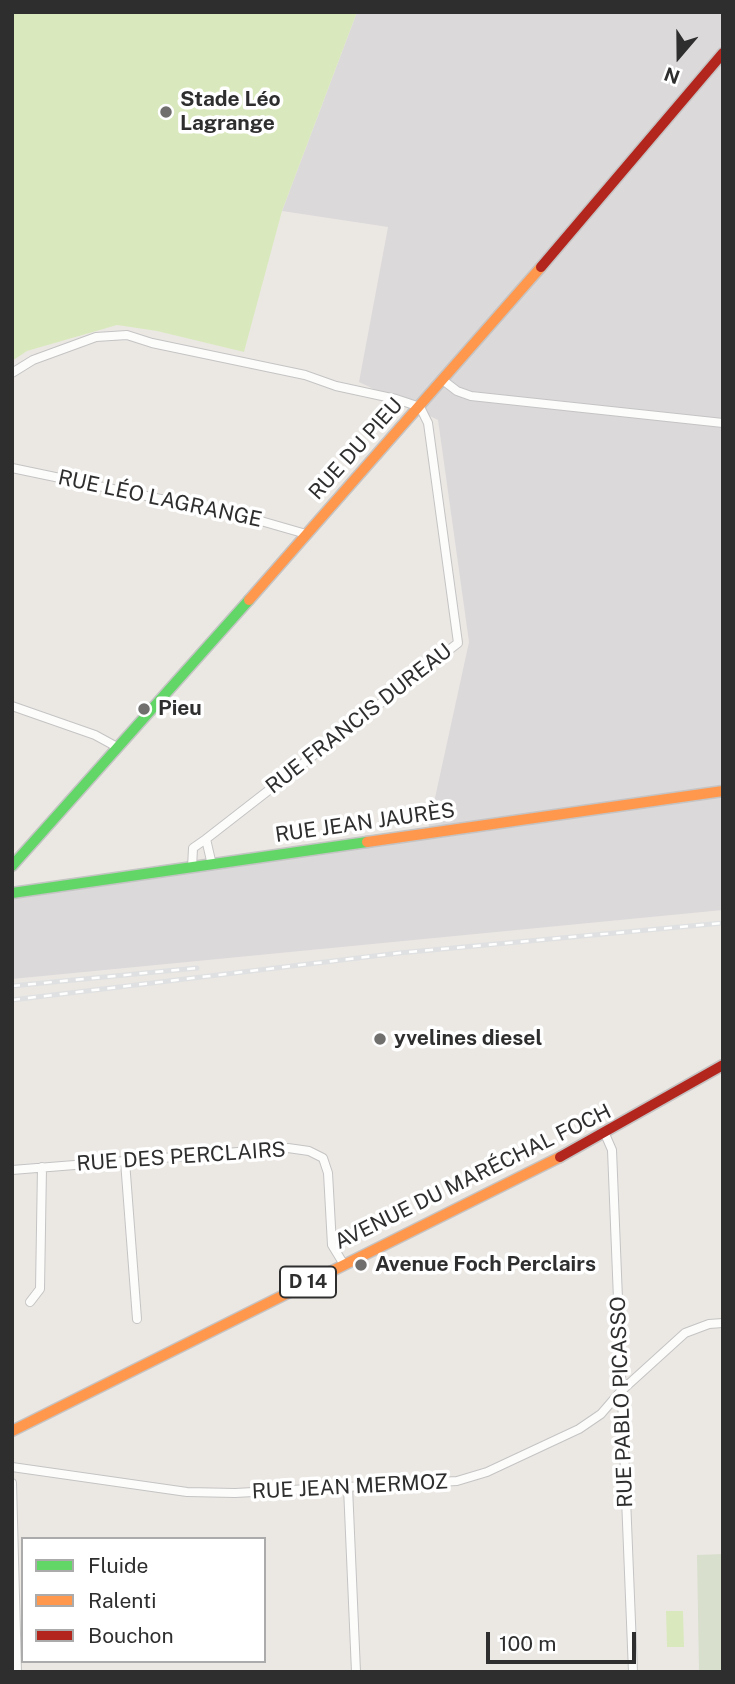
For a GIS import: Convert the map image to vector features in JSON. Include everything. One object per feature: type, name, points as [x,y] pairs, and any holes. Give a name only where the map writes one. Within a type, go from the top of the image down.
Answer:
[{"type":"main road","name":"RUE DU PIEU","points":[[12,866],[444,381],[723,53]]},
{"type":"main road","name":"RUE JEAN JAURÈS","points":[[12,893],[723,791]]},
{"type":"main road","name":"AVENUE DU MARÉCHAL FOCH","points":[[12,1431],[605,1134],[723,1066]]},
{"type":"street","points":[[12,373],[33,360],[87,340],[127,335],[242,364],[320,379],[336,386],[420,407]]},
{"type":"street","points":[[444,381],[457,391],[471,396],[723,423]]},
{"type":"street","name":"RUE FRANCIS DUREAU","points":[[192,868],[193,848],[458,643],[431,440],[428,423],[420,407]]},
{"type":"street","name":"RUE LÉO LAGRANGE","points":[[12,468],[233,514],[306,534]]},
{"type":"street","points":[[12,706],[95,735],[117,747]]},
{"type":"street","points":[[206,839],[212,864]]},
{"type":"street","name":"RUE PABLO PICASSO","points":[[605,1134],[612,1150],[633,1672]]},
{"type":"street","name":"RUE DES PERCLAIRS","points":[[12,1170],[288,1149],[309,1151],[323,1158],[328,1173],[332,1245],[342,1264]]},
{"type":"street","points":[[125,1161],[137,1319]]},
{"type":"street","points":[[30,1302],[40,1289],[41,1167]]},
{"type":"street","name":"RUE JEAN MERMOZ","points":[[12,1467],[187,1492],[449,1483],[471,1477],[564,1438],[601,1414],[620,1392],[685,1332],[709,1324],[723,1323]]},
{"type":"street","points":[[12,1483],[17,1672]]},
{"type":"street","points":[[348,1487],[356,1672]]},
{"type":"shaded area","points":[[357,12],[723,12],[723,910],[12,979],[12,899],[426,839],[469,642],[438,420],[359,382],[388,227],[282,211]]},
{"type":"green space","name":"Stade Léo Lagrange","points":[[12,12],[357,12],[282,211],[244,352],[157,331],[117,325],[27,351],[12,361]]},
{"type":"green space","points":[[723,1554],[723,1672],[699,1672],[697,1555]]},
{"type":"green space","points":[[666,1611],[683,1611],[684,1647],[667,1647]]},
{"type":"railway","points":[[12,1000],[399,953],[723,923]]},
{"type":"railway","points":[[12,986],[197,968]]},
{"type":"traffic: fast","points":[[12,866],[249,600]]},
{"type":"traffic: fast","points":[[12,893],[367,842]]},
{"type":"traffic: slow","points":[[249,600],[541,267]]},
{"type":"traffic: slow","points":[[367,842],[723,791]]},
{"type":"traffic: slow","points":[[12,1431],[560,1157]]},
{"type":"traffic: jam","points":[[541,267],[723,53]]},
{"type":"traffic: jam","points":[[560,1157],[723,1065]]},
{"type":"place","name":"Stade Léo Lagrange","points":[[166,112]]},
{"type":"place","name":"Pieu","points":[[144,709]]},
{"type":"place","name":"yvelines diesel","points":[[380,1039]]},
{"type":"place","name":"Avenue Foch Perclairs","points":[[361,1265]]}]
